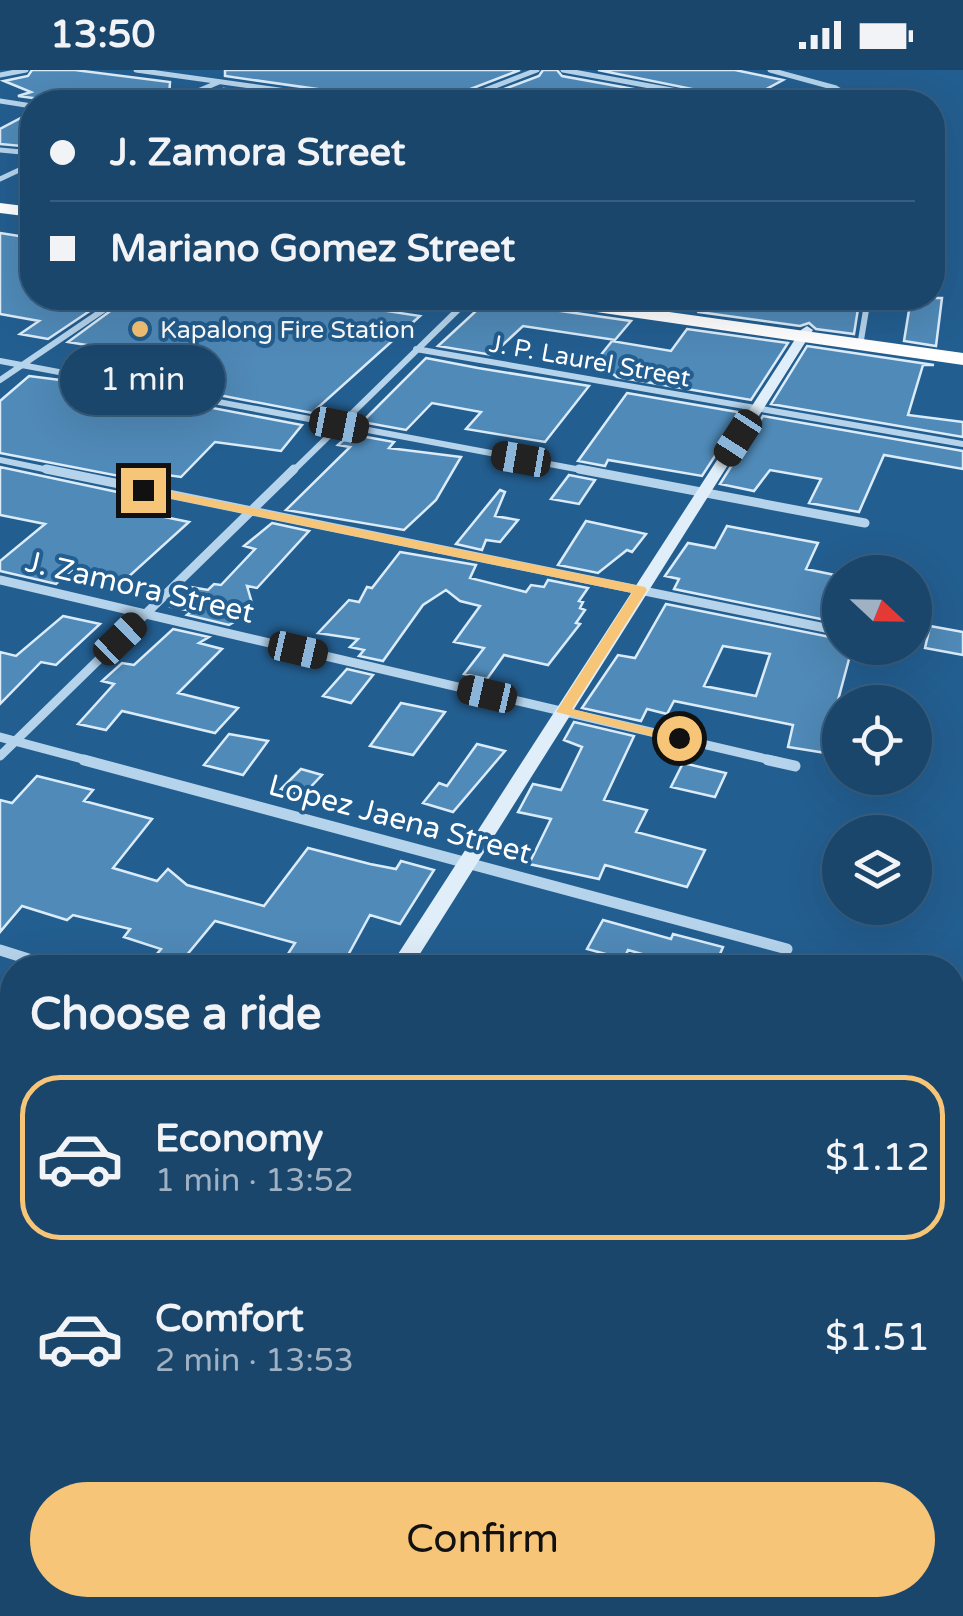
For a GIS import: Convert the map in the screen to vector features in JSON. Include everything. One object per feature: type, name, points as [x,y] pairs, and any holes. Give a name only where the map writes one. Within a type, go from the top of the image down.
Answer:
[{"type":"highway","points":[[624,310],[963,359]]},
{"type":"highway","points":[[663,310],[805,334]]},
{"type":"highway","points":[[861,342],[963,351]]},
{"type":"street","points":[[0,74],[26,70]]},
{"type":"street","points":[[136,70],[282,90]]},
{"type":"street","points":[[485,90],[537,70]]},
{"type":"street","points":[[563,70],[661,90]]},
{"type":"street","points":[[770,70],[840,90]]},
{"type":"street","points":[[199,90],[220,81]]},
{"type":"street","points":[[0,380],[103,310]]},
{"type":"street","points":[[0,756],[457,310]]},
{"type":"street","points":[[861,342],[866,310]]},
{"type":"street","points":[[408,955],[805,334]]},
{"type":"street","name":"J. P. Laurel Street","points":[[416,349],[963,444]]},
{"type":"street","points":[[0,361],[865,523]]},
{"type":"street","points":[[0,460],[822,627]]},
{"type":"street","name":"J. Zamora Street","points":[[0,580],[795,766]]},
{"type":"street","name":"Lopez Jaena Street","points":[[0,737],[787,949]]},
{"type":"building","points":[[32,70],[75,70],[170,82],[169,90],[26,90],[4,81],[28,76]]},
{"type":"building","points":[[225,70],[520,70],[468,90],[324,90],[225,76]]},
{"type":"building","points":[[543,70],[557,70],[562,76],[639,90],[502,90],[539,76]]},
{"type":"building","points":[[598,70],[735,70],[783,80],[764,90],[697,90]]},
{"type":"building","points":[[20,118],[20,146],[0,144],[0,129]]},
{"type":"building","points":[[0,233],[20,236],[20,310],[91,310],[48,339],[20,334],[39,321],[0,314]]},
{"type":"building","points":[[112,310],[381,310],[420,316],[312,413],[162,384],[166,358],[68,342]]},
{"type":"building","points":[[477,310],[554,310],[631,321],[615,340],[523,326],[492,355],[438,346]]},
{"type":"building","points":[[858,310],[854,334],[816,329],[809,323],[800,326],[699,312]]},
{"type":"building","points":[[909,310],[940,310],[936,346],[904,341]]},
{"type":"building","points":[[687,329],[788,343],[751,400],[617,377],[596,361],[612,341],[671,351]]},
{"type":"building","points":[[807,346],[934,365],[923,365],[908,415],[963,422],[963,437],[771,404]]},
{"type":"building","points":[[426,358],[589,386],[545,442],[466,429],[481,412],[432,403],[406,430],[362,422]]},
{"type":"building","points":[[29,376],[302,425],[281,451],[215,442],[181,477],[160,474],[150,482],[0,453],[0,401]]},
{"type":"building","points":[[627,393],[743,413],[702,476],[608,460],[605,466],[578,461]]},
{"type":"building","points":[[763,416],[963,451],[963,469],[884,455],[859,512],[809,503],[821,479],[770,470],[754,491],[720,484]]},
{"type":"building","points":[[350,434],[394,442],[389,448],[461,457],[436,500],[404,530],[286,510],[350,447],[338,445]]},
{"type":"building","points":[[0,467],[136,496],[121,508],[189,522],[125,580],[74,568],[56,584],[0,571],[0,561],[45,524],[0,515]]},
{"type":"building","points":[[569,475],[595,480],[579,504],[551,499]]},
{"type":"building","points":[[500,490],[505,492],[495,516],[518,520],[500,542],[486,540],[482,550],[456,544]]},
{"type":"building","points":[[586,521],[646,534],[632,552],[627,550],[598,573],[558,565]]},
{"type":"building","points":[[272,523],[309,531],[257,588],[247,586],[254,610],[229,625],[171,607],[191,587],[208,590],[214,584],[221,585],[255,549],[244,546]]},
{"type":"building","points":[[727,526],[818,543],[806,569],[822,572],[822,619],[674,589],[679,579],[665,576],[688,543],[715,548]]},
{"type":"building","points":[[400,552],[476,565],[470,578],[526,592],[531,585],[544,587],[548,580],[588,588],[579,601],[583,602],[580,608],[585,610],[576,623],[580,624],[548,665],[504,655],[487,679],[464,674],[484,648],[454,642],[480,606],[460,601],[446,590],[423,605],[383,661],[359,656],[364,650],[350,647],[358,639],[318,633],[349,600],[359,602],[367,587],[372,588]]},
{"type":"building","points":[[666,604],[822,635],[822,665],[847,665],[842,685],[822,685],[822,752],[788,747],[793,725],[674,701],[667,714],[647,709],[641,721],[582,708],[618,655],[635,658]],"holes":[[[723,646],[770,654],[756,696],[704,686]]]},
{"type":"building","points":[[63,616],[100,624],[56,665],[41,662],[0,704],[0,652],[16,656]]},
{"type":"building","points":[[932,626],[963,632],[963,655],[932,649]]},
{"type":"building","points":[[173,629],[209,637],[199,643],[222,649],[178,693],[238,708],[215,733],[122,711],[106,730],[78,724],[114,684],[102,681],[122,663],[134,665]]},
{"type":"building","points":[[347,669],[373,675],[351,703],[323,696]]},
{"type":"building","points":[[401,703],[445,712],[413,755],[370,746]]},
{"type":"building","points":[[574,722],[634,736],[604,800],[647,810],[636,832],[705,850],[687,887],[605,865],[599,879],[529,864],[551,819],[518,812],[533,784],[561,790],[582,747],[564,740]]},
{"type":"building","points":[[229,734],[268,741],[243,775],[204,765]]},
{"type":"building","points":[[477,744],[505,751],[453,812],[423,803],[439,783],[447,786]]},
{"type":"building","points":[[683,763],[726,773],[715,797],[671,787]]},
{"type":"building","points":[[301,769],[322,775],[302,796],[281,789]]},
{"type":"building","points":[[37,776],[93,790],[84,801],[152,819],[113,868],[157,881],[168,869],[187,885],[264,906],[308,848],[396,869],[401,861],[434,870],[400,924],[370,915],[348,955],[287,955],[295,943],[215,921],[187,955],[156,955],[161,949],[124,937],[130,929],[73,915],[67,920],[22,906],[0,932],[0,800],[12,803]]},
{"type":"building","points":[[603,920],[671,939],[673,934],[723,947],[720,955],[646,955],[628,950],[626,955],[609,955],[587,949]]},
{"type":"place","name":"Kapalong Fire Station","points":[[140,329]]},
{"type":"route","points":[[143,490],[640,590],[563,712],[679,738]]}]
